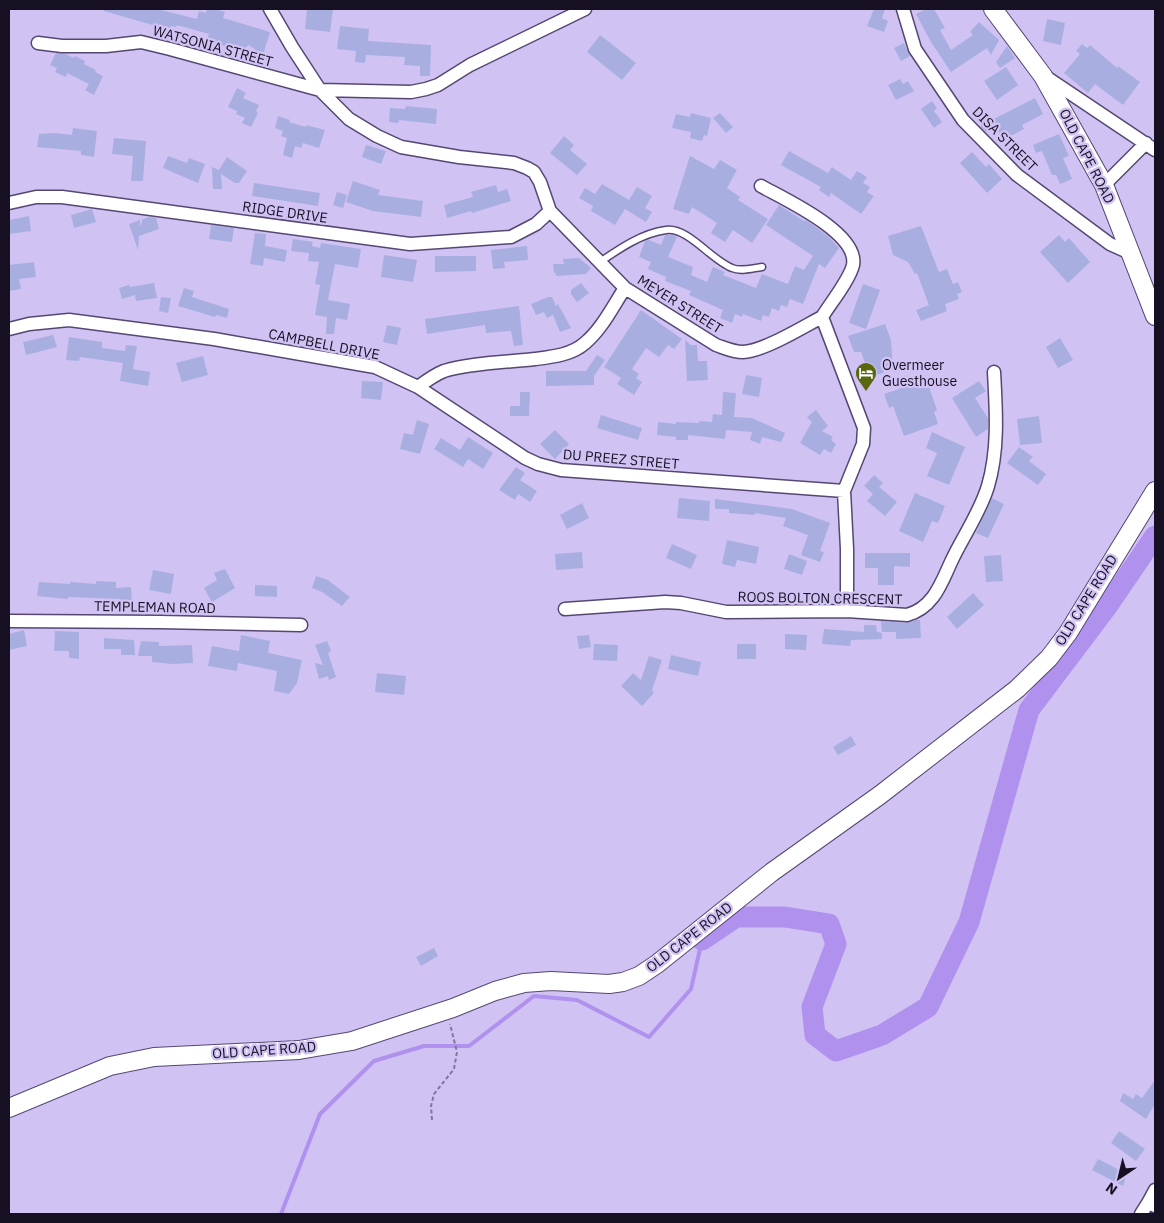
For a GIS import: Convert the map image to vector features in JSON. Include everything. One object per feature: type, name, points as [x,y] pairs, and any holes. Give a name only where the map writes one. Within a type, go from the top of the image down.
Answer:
[{"type":"street","name":"MEYER STREET","points":[[270,9],[320,90],[337,109],[350,119],[377,136],[401,147],[451,156],[514,163],[534,172],[540,182],[550,211],[625,288],[716,345],[741,352],[755,350],[822,317]]},
{"type":"street","name":"WATSONIA STREET","points":[[38,43],[62,46],[106,46],[141,42],[320,90],[411,92],[438,85],[470,65],[585,9]]},
{"type":"street","name":"DISA STREET","points":[[903,9],[914,50],[964,120],[1017,175],[1103,240],[1130,253]]},
{"type":"street","name":"OLD CAPE ROAD","points":[[993,9],[1044,76],[1104,185],[1145,286],[1155,316]]},
{"type":"street","points":[[1044,76],[1150,146],[1104,185]]},
{"type":"street","points":[[761,186],[827,225],[840,235],[851,249],[853,257],[853,265],[849,274],[822,317],[864,428],[863,444],[844,491],[847,549],[847,611]]},
{"type":"street","name":"RIDGE DRIVE","points":[[9,203],[36,197],[62,197],[410,244],[511,237],[536,224],[550,211]]},
{"type":"street","points":[[418,387],[431,377],[460,367],[551,357],[572,351],[584,345],[595,334],[625,288]]},
{"type":"street","name":"CAMPBELL DRIVE","points":[[9,329],[29,324],[69,320],[214,339],[375,367],[418,387]]},
{"type":"street","name":"ROOS BOLTON CRESCENT","points":[[565,609],[665,602],[681,603],[726,612],[847,611],[907,615],[916,612],[925,606],[936,594],[979,508],[988,485],[995,446],[994,372]]},
{"type":"street","name":"DU PREEZ STREET","points":[[418,387],[518,453],[538,464],[561,470],[844,491]]},
{"type":"street","name":"OLD CAPE ROAD","points":[[9,1108],[110,1066],[154,1057],[299,1050],[343,1043],[453,1008],[495,991],[524,983],[551,981],[609,984],[623,982],[639,976],[657,964],[758,883],[880,795],[941,746],[1017,690],[1049,658],[1068,633],[1155,490]]},
{"type":"street","name":"TEMPLEMAN ROAD","points":[[9,621],[301,625]]},
{"type":"street","points":[[1148,1208],[1155,1190]]},
{"type":"lane","points":[[600,262],[630,242],[657,232],[673,230],[682,233],[733,269],[743,270],[762,267]]},
{"type":"path","points":[[432,1120],[431,1106],[434,1094],[454,1069],[457,1052],[450,1024],[453,1008]]},
{"type":"building","points":[[104,9],[157,9],[197,19],[199,11],[206,13],[207,9],[215,9],[225,12],[223,18],[270,32],[262,58],[252,55],[255,49],[248,45],[243,52],[207,40],[209,34],[177,25],[176,27],[171,26],[170,30],[104,11]]},
{"type":"building","points":[[307,9],[333,9],[330,32],[305,29]]},
{"type":"building","points":[[874,9],[885,9],[882,18],[888,21],[884,32],[867,26]]},
{"type":"building","points":[[926,9],[934,9],[945,28],[940,30],[951,50],[973,35],[970,32],[979,22],[999,40],[991,55],[987,48],[951,72],[931,42],[916,14]]},
{"type":"building","points":[[1047,19],[1065,23],[1061,45],[1043,41]]},
{"type":"building","points":[[340,26],[369,29],[368,41],[431,45],[430,76],[420,76],[420,66],[404,65],[405,57],[366,55],[365,63],[355,62],[356,51],[337,49]]},
{"type":"building","points":[[600,35],[636,63],[622,80],[587,52]]},
{"type":"building","points":[[904,43],[910,56],[901,61],[894,48]]},
{"type":"building","points":[[1082,44],[1087,48],[1090,45],[1117,68],[1118,66],[1140,82],[1123,105],[1095,84],[1088,93],[1064,73],[1080,54],[1076,51]]},
{"type":"building","points":[[1007,46],[1015,58],[1000,68],[996,62]]},
{"type":"building","points":[[56,53],[74,58],[75,56],[85,61],[84,64],[103,76],[94,95],[85,90],[89,84],[67,73],[66,77],[55,72],[57,68],[50,65]]},
{"type":"building","points":[[1006,67],[1018,85],[997,100],[984,81]]},
{"type":"building","points":[[900,79],[903,84],[908,81],[914,91],[896,100],[888,85]]},
{"type":"building","points":[[237,88],[246,93],[243,98],[259,105],[256,111],[258,113],[251,127],[242,123],[245,118],[236,114],[237,111],[228,107]]},
{"type":"building","points":[[1035,98],[1043,114],[1022,125],[1024,129],[1003,140],[996,127],[986,132],[980,126]]},
{"type":"building","points":[[932,101],[937,108],[934,111],[942,122],[934,128],[921,109]]},
{"type":"building","points":[[406,106],[437,109],[436,124],[399,120],[398,123],[389,122],[390,108],[405,109]]},
{"type":"building","points":[[691,113],[711,118],[707,136],[704,135],[702,141],[690,138],[691,132],[672,128],[676,114],[690,117]]},
{"type":"building","points":[[720,113],[733,127],[726,133],[713,118]]},
{"type":"building","points":[[278,116],[290,120],[289,122],[325,130],[319,148],[303,143],[301,148],[295,146],[292,158],[283,155],[287,138],[281,136],[283,131],[275,128]]},
{"type":"building","points":[[73,128],[97,131],[94,157],[81,155],[81,151],[37,147],[39,134],[72,135]]},
{"type":"building","points":[[1059,134],[1069,156],[1063,158],[1072,179],[1060,184],[1056,175],[1052,175],[1042,151],[1036,153],[1033,145]]},
{"type":"building","points":[[564,136],[574,145],[570,150],[587,164],[577,175],[550,153]]},
{"type":"building","points":[[114,138],[146,141],[143,181],[131,181],[133,156],[112,154]]},
{"type":"building","points":[[366,145],[386,151],[381,164],[362,157]]},
{"type":"building","points":[[789,151],[828,173],[832,167],[851,180],[857,171],[867,177],[863,183],[870,187],[867,192],[874,196],[861,214],[831,193],[829,197],[819,190],[821,187],[781,165]]},
{"type":"building","points":[[972,152],[986,167],[989,164],[1002,179],[987,193],[960,163]]},
{"type":"building","points":[[168,156],[187,163],[189,158],[205,164],[198,183],[163,168]]},
{"type":"building","points":[[690,156],[714,169],[720,160],[737,170],[727,188],[740,197],[738,200],[768,219],[752,243],[733,230],[725,242],[711,233],[717,223],[692,207],[689,214],[673,209]]},
{"type":"building","points":[[227,157],[247,171],[239,183],[235,183],[221,174],[222,189],[213,189],[212,167],[219,170]]},
{"type":"building","points":[[353,181],[380,190],[378,195],[423,201],[421,217],[373,211],[346,202]]},
{"type":"building","points":[[254,183],[320,193],[318,206],[252,196]]},
{"type":"building","points":[[602,184],[629,200],[637,187],[652,196],[645,208],[652,212],[646,222],[625,209],[615,225],[591,211],[593,206],[579,198],[585,188],[595,194]]},
{"type":"building","points":[[496,185],[498,192],[507,189],[511,201],[472,213],[471,211],[447,218],[444,205],[473,197],[471,192]]},
{"type":"building","points":[[337,192],[347,195],[343,208],[333,205]]},
{"type":"building","points":[[779,205],[813,225],[829,237],[839,248],[825,268],[819,264],[803,304],[790,299],[787,307],[781,305],[779,311],[772,308],[769,317],[763,315],[761,321],[743,314],[742,317],[735,314],[732,323],[720,318],[723,310],[689,295],[691,291],[665,281],[666,277],[648,269],[651,262],[639,257],[645,241],[649,240],[661,245],[665,235],[673,235],[677,237],[668,257],[693,267],[691,275],[707,282],[713,267],[725,272],[723,275],[756,288],[762,274],[788,284],[795,266],[804,270],[813,256],[766,225]]},
{"type":"building","points":[[92,209],[96,222],[74,228],[71,215]]},
{"type":"building","points":[[29,216],[31,231],[9,234],[9,220]]},
{"type":"building","points":[[149,217],[156,218],[159,229],[139,236],[138,250],[129,224],[140,220],[140,227],[143,219]]},
{"type":"building","points":[[211,225],[234,228],[232,242],[209,239]]},
{"type":"building","points":[[921,226],[939,272],[947,269],[953,284],[958,282],[962,292],[957,294],[959,299],[945,304],[947,311],[921,321],[916,310],[929,305],[917,273],[915,274],[908,262],[893,255],[888,236]]},
{"type":"building","points":[[255,233],[266,234],[265,246],[287,250],[285,262],[264,258],[263,266],[250,264]]},
{"type":"building","points":[[1059,235],[1065,242],[1069,238],[1090,262],[1068,283],[1040,252]]},
{"type":"building","points":[[293,239],[313,242],[312,246],[320,248],[321,243],[361,249],[358,268],[335,264],[328,300],[350,304],[347,320],[336,318],[334,334],[326,334],[327,317],[315,315],[320,285],[315,284],[319,262],[308,261],[309,253],[291,251]]},
{"type":"building","points":[[527,246],[528,260],[504,262],[505,268],[493,269],[491,250]]},
{"type":"building","points":[[384,255],[417,260],[413,282],[381,277]]},
{"type":"building","points":[[435,256],[476,256],[476,271],[435,272]]},
{"type":"building","points":[[579,258],[591,268],[586,274],[557,276],[554,272],[553,264],[564,264],[563,259]]},
{"type":"building","points":[[34,262],[36,277],[19,279],[21,289],[9,291],[9,265]]},
{"type":"building","points":[[154,283],[157,298],[136,301],[135,295],[122,299],[119,288],[129,285],[130,287]]},
{"type":"building","points":[[581,283],[589,293],[577,302],[571,294],[571,290]]},
{"type":"building","points":[[863,284],[880,290],[866,329],[849,323]]},
{"type":"building","points":[[184,288],[194,291],[192,297],[229,309],[227,318],[216,315],[215,317],[178,306]]},
{"type":"building","points":[[161,297],[171,298],[168,313],[159,311]]},
{"type":"building","points":[[552,297],[556,306],[558,304],[571,328],[560,332],[553,315],[547,318],[544,312],[536,315],[531,304]]},
{"type":"building","points":[[519,306],[523,345],[514,346],[511,331],[486,333],[485,325],[427,334],[425,319]]},
{"type":"building","points":[[641,310],[682,339],[674,349],[668,345],[659,357],[646,348],[632,369],[639,374],[636,378],[642,382],[634,395],[617,384],[621,378],[604,367]]},
{"type":"building","points":[[885,324],[891,340],[893,368],[880,374],[869,374],[861,352],[854,352],[848,336]]},
{"type":"building","points":[[387,325],[401,328],[397,345],[383,342]]},
{"type":"building","points":[[53,335],[57,347],[26,355],[23,342]]},
{"type":"building","points":[[69,337],[102,342],[102,348],[125,351],[126,345],[137,346],[133,369],[150,372],[148,386],[120,381],[123,363],[80,357],[79,361],[66,360]]},
{"type":"building","points":[[1060,338],[1073,360],[1058,368],[1046,347]]},
{"type":"building","points":[[685,340],[691,345],[697,345],[698,361],[707,361],[708,380],[687,381]]},
{"type":"building","points":[[597,355],[605,360],[594,376],[594,385],[546,386],[546,371],[586,371]]},
{"type":"building","points":[[203,356],[208,375],[182,382],[176,363]]},
{"type":"building","points":[[746,375],[762,378],[759,397],[742,394]]},
{"type":"building","points":[[362,381],[383,382],[381,400],[361,398]]},
{"type":"building","points":[[979,381],[986,391],[975,398],[988,418],[988,429],[976,437],[952,398]]},
{"type":"building","points":[[919,382],[920,386],[928,384],[937,410],[934,412],[938,424],[904,436],[893,406],[889,408],[884,394]]},
{"type":"building","points":[[520,392],[530,392],[529,416],[510,416],[510,406],[520,406]]},
{"type":"building","points":[[723,392],[736,393],[734,417],[752,418],[785,433],[781,442],[762,437],[760,444],[750,440],[752,432],[726,430],[725,439],[688,435],[688,440],[676,440],[676,437],[657,435],[658,422],[676,424],[676,422],[712,422],[713,414],[722,415]]},
{"type":"building","points":[[816,410],[828,426],[822,431],[833,437],[831,440],[836,444],[831,453],[824,449],[820,455],[800,443],[812,422],[807,417]]},
{"type":"building","points":[[601,415],[642,428],[638,440],[597,428]]},
{"type":"building","points":[[1039,416],[1042,443],[1020,445],[1017,419]]},
{"type":"building","points":[[417,420],[429,424],[420,454],[400,449],[404,433],[413,435]]},
{"type":"building","points":[[555,430],[569,444],[555,459],[540,444]]},
{"type":"building","points":[[932,432],[965,447],[949,485],[927,476],[937,453],[926,448]]},
{"type":"building","points":[[468,437],[493,453],[483,469],[468,459],[463,467],[434,449],[441,438],[460,450]]},
{"type":"building","points":[[1019,447],[1033,457],[1029,461],[1046,474],[1038,485],[1007,463]]},
{"type":"building","points":[[516,467],[525,473],[520,480],[537,491],[530,502],[518,494],[515,500],[499,490]]},
{"type":"building","points":[[874,475],[883,483],[879,487],[897,502],[885,516],[867,501],[873,494],[864,486]]},
{"type":"building","points":[[915,493],[945,506],[938,523],[932,521],[923,542],[899,531]]},
{"type":"building","points":[[679,498],[710,501],[709,521],[677,518]]},
{"type":"building","points":[[992,498],[1004,504],[988,538],[976,533]]},
{"type":"building","points":[[715,499],[792,509],[830,523],[820,551],[824,552],[820,562],[801,555],[808,535],[783,526],[786,518],[755,513],[755,515],[729,513],[729,509],[715,509]]},
{"type":"building","points":[[582,503],[589,518],[567,529],[560,515]]},
{"type":"building","points":[[727,540],[759,547],[756,564],[737,560],[735,567],[722,564]]},
{"type":"building","points":[[672,544],[697,555],[691,569],[666,558]]},
{"type":"building","points":[[582,552],[583,568],[556,570],[555,554]]},
{"type":"building","points":[[865,553],[910,553],[910,567],[894,566],[894,585],[878,585],[878,568],[865,568]]},
{"type":"building","points":[[789,554],[807,561],[802,575],[784,569]]},
{"type":"building","points":[[1001,555],[1003,581],[986,582],[984,556]]},
{"type":"building","points":[[225,569],[235,588],[212,602],[204,588],[217,580],[214,573]]},
{"type":"building","points":[[153,570],[174,574],[171,594],[149,590]]},
{"type":"building","points":[[316,576],[328,580],[350,597],[342,606],[322,592],[312,588]]},
{"type":"building","points":[[96,581],[116,582],[116,588],[131,587],[132,602],[120,603],[120,599],[68,597],[68,599],[37,596],[39,582],[96,584]]},
{"type":"building","points":[[255,585],[277,586],[277,597],[255,596]]},
{"type":"building","points":[[973,593],[984,605],[957,629],[947,617]]},
{"type":"building","points":[[920,620],[921,638],[896,639],[896,632],[882,632],[881,621],[906,623]]},
{"type":"building","points":[[864,625],[876,625],[877,632],[882,633],[882,639],[851,640],[850,646],[822,644],[824,629],[864,632]]},
{"type":"building","points":[[24,630],[27,646],[9,650],[9,634]]},
{"type":"building","points":[[55,631],[79,632],[79,659],[69,658],[69,651],[54,651]]},
{"type":"building","points":[[785,634],[807,635],[806,650],[785,649]]},
{"type":"building","points":[[241,635],[270,641],[268,653],[302,660],[297,683],[289,694],[274,691],[277,671],[238,663],[237,671],[208,666],[212,646],[239,651]]},
{"type":"building","points":[[589,635],[591,647],[579,649],[577,636]]},
{"type":"building","points":[[104,638],[134,640],[135,655],[121,655],[121,649],[104,649]]},
{"type":"building","points":[[141,641],[159,642],[159,646],[192,645],[193,663],[172,664],[152,662],[152,656],[138,656]]},
{"type":"building","points":[[327,641],[331,651],[328,653],[336,677],[329,680],[328,676],[319,679],[315,663],[323,665],[315,645]]},
{"type":"building","points":[[594,644],[618,645],[617,661],[593,660]]},
{"type":"building","points":[[737,644],[756,644],[756,659],[737,659]]},
{"type":"building","points":[[671,655],[701,662],[698,676],[668,669]]},
{"type":"building","points":[[649,656],[662,660],[652,690],[654,693],[642,706],[621,686],[633,673],[641,680]]},
{"type":"building","points":[[377,673],[406,676],[404,695],[375,692]]},
{"type":"building","points":[[851,736],[856,745],[838,755],[833,747]]},
{"type":"building","points":[[434,948],[438,956],[421,966],[416,957]]},
{"type":"building","points":[[1155,1080],[1155,1104],[1146,1119],[1120,1101],[1123,1093],[1133,1099],[1136,1094],[1142,1098]]},
{"type":"building","points":[[1119,1131],[1145,1149],[1136,1161],[1111,1143]]},
{"type":"building","points":[[1098,1159],[1127,1174],[1123,1186],[1092,1170]]},
{"type":"waterway","points":[[702,940],[736,917],[785,917],[829,924],[836,944],[812,1007],[815,1035],[836,1051],[882,1035],[928,1007],[969,922],[1029,710],[1106,608],[1155,536]]},
{"type":"waterway","points":[[281,1214],[320,1114],[374,1061],[424,1046],[469,1046],[534,996],[577,1000],[649,1037],[691,989],[702,940]]},
{"type":"place","name":"Overmeer Guesthouse","points":[[866,392]]}]
